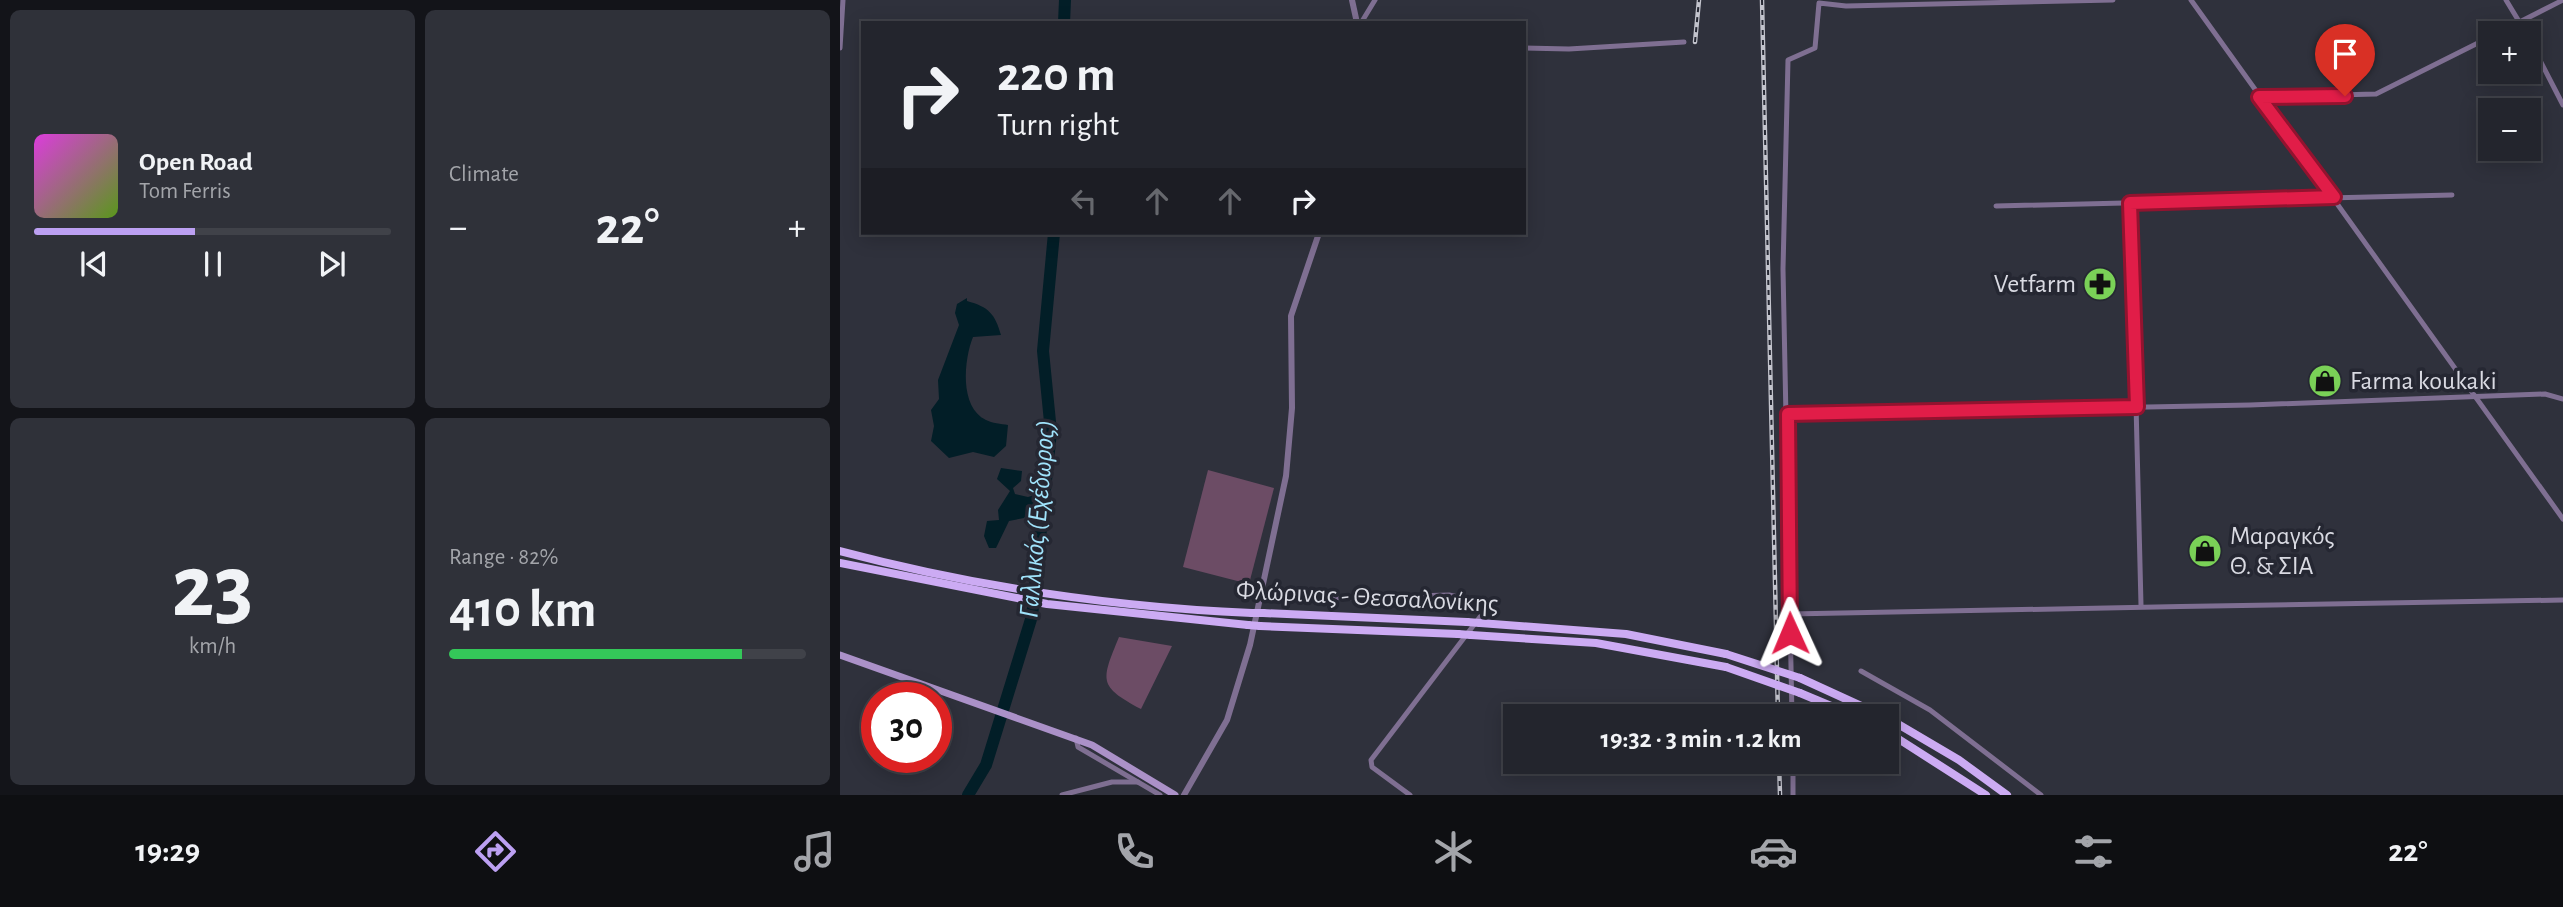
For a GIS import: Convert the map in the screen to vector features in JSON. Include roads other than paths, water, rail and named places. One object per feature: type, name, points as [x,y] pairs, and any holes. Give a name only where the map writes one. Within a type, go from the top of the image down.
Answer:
[{"type":"main road","name":"Φλώρινας - Θεσσαλονίκης","points":[[840,551],[981,584],[1120,604],[1252,613],[1467,622],[1626,634],[1726,654],[1800,678],[1857,704]]},
{"type":"main road","name":"Φλώρινας - Θεσσαλονίκης","points":[[840,562],[1013,599],[1115,614],[1260,626],[1596,643],[1726,667],[1826,704]]},
{"type":"main road","points":[[841,655],[1076,738],[1128,763],[1174,795]]},
{"type":"main road","name":"Φλώρινας - Θεσσαλονίκης","points":[[1899,725],[1973,769],[2007,795]]},
{"type":"main road","points":[[1899,740],[1986,795]]},
{"type":"street","points":[[840,48],[843,0]]},
{"type":"street","points":[[1352,0],[1358,21]]},
{"type":"street","points":[[1360,21],[1375,0]]},
{"type":"street","points":[[1792,704],[1783,269],[1788,60],[1815,48],[1818,3],[1846,6],[2113,0]]},
{"type":"street","points":[[2191,0],[2563,519]]},
{"type":"street","points":[[2506,0],[2519,21]]},
{"type":"street","points":[[2524,21],[2563,0]]},
{"type":"street","points":[[1526,48],[1569,49],[1684,42]]},
{"type":"street","points":[[2259,97],[2376,94],[2478,43]]},
{"type":"street","points":[[2541,63],[2563,106]]},
{"type":"street","points":[[1996,206],[2452,195]]},
{"type":"street","points":[[2130,203],[2141,605]]},
{"type":"street","points":[[1184,795],[1227,720],[1242,676],[1279,519],[1289,453],[1291,316],[1318,235]]},
{"type":"street","points":[[1788,414],[2137,407],[2544,394],[2563,399]]},
{"type":"street","points":[[1261,591],[1343,598],[1449,595],[1467,598],[1481,607],[1483,613],[1371,760],[1371,767],[1410,795]]},
{"type":"street","points":[[1790,614],[2053,610],[2141,605],[2563,600]]},
{"type":"street","points":[[1861,671],[1930,710],[2042,795]]},
{"type":"street","points":[[1076,738],[1078,747],[1160,795]]},
{"type":"street","points":[[1793,774],[1793,795]]},
{"type":"street","points":[[1062,795],[1112,782],[1139,782]]},
{"type":"water","points":[[967,298],[967,301],[990,312],[1001,335],[973,337],[966,370],[968,394],[977,414],[988,421],[1008,425],[1006,446],[994,457],[973,452],[949,458],[931,441],[934,426],[931,410],[939,399],[938,380],[959,325],[955,313],[957,304]]},
{"type":"water","points":[[1001,468],[1022,471],[1021,481],[1013,488],[1015,494],[1028,497],[1038,494],[1047,476],[1040,501],[1035,502],[1024,518],[1009,521],[996,548],[989,548],[984,536],[987,521],[999,520],[998,510],[1010,491],[997,479]]},
{"type":"waterway","name":"Γαλλικός (Εχέδωρος)","points":[[1064,21],[1065,0]]},
{"type":"waterway","name":"Γαλλικός (Εχέδωρος)","points":[[968,795],[986,765],[1032,616],[1051,432],[1043,351],[1054,235]]},
{"type":"railway","points":[[1695,42],[1699,0]]},
{"type":"railway","points":[[1762,0],[1778,704]]},
{"type":"railway","points":[[1779,774],[1780,795]]},
{"type":"place","name":"Vetfarm","points":[[2100,284]]},
{"type":"place","name":"Farma koukaki","points":[[2325,381]]},
{"type":"place","name":"Μαραγκός Θ. & ΣΙΑ","points":[[2205,551]]}]
